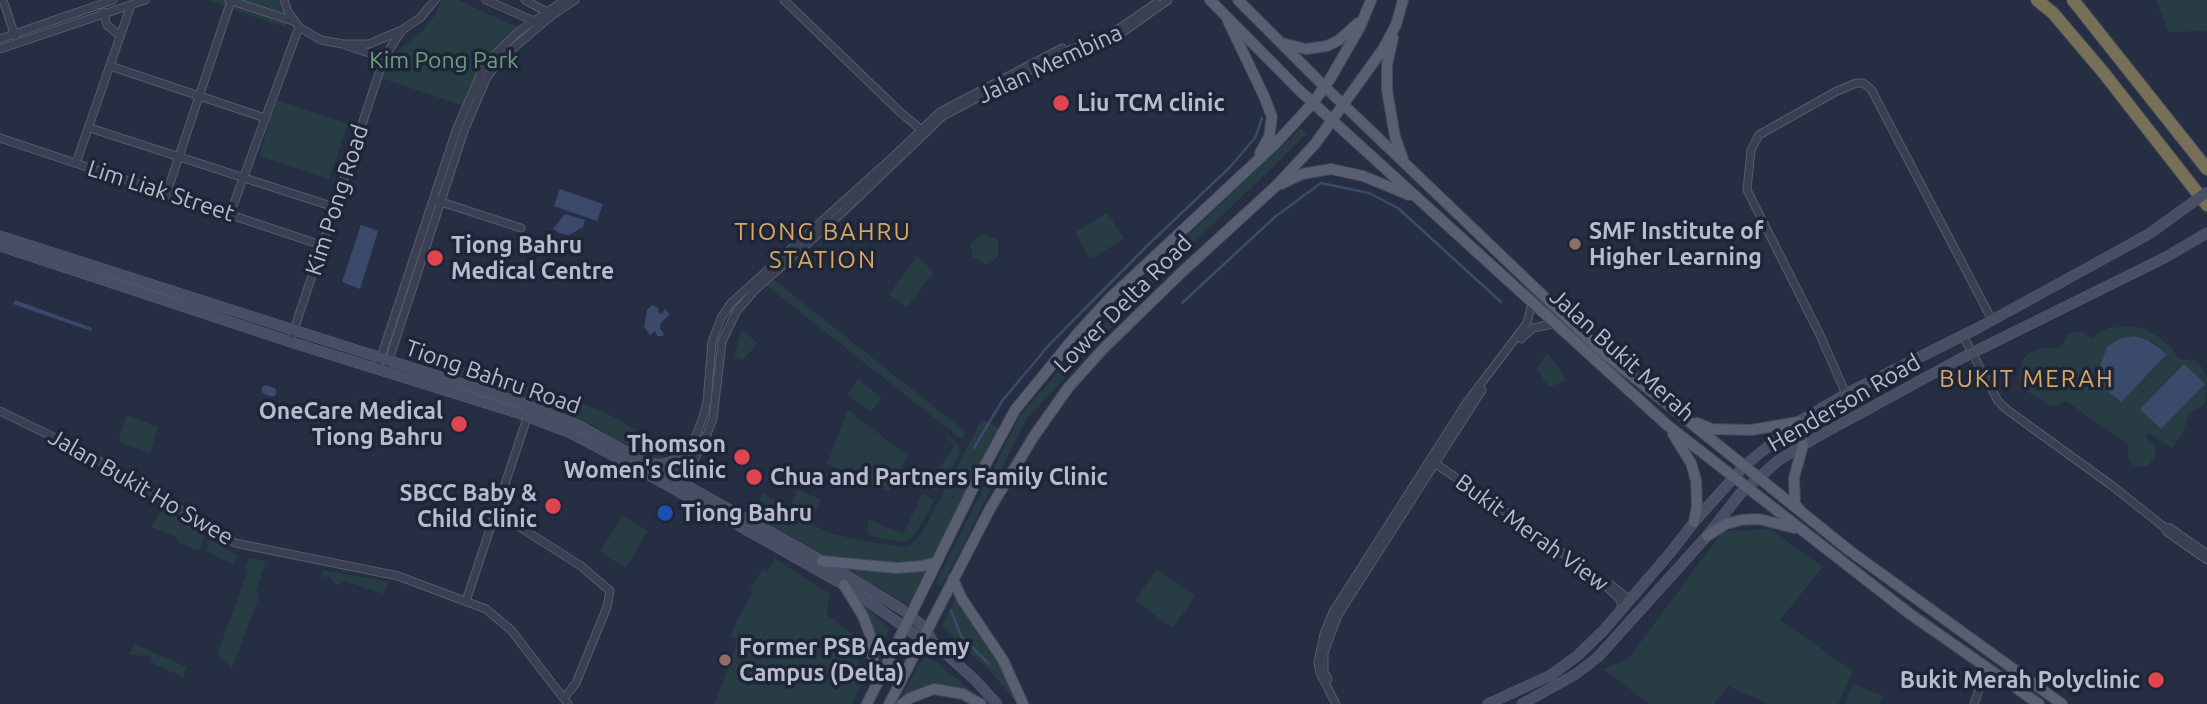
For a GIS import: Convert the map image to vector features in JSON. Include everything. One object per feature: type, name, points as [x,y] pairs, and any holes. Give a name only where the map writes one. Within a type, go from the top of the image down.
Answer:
[{"type":"highway","points":[[2038,0],[2053,13],[2103,72],[2207,205]]},
{"type":"highway","points":[[2073,0],[2207,169]]},
{"type":"main road","name":"Jalan Bukit Merah","points":[[1210,0],[1313,103],[1414,197],[1667,425],[1910,614],[2039,704]]},
{"type":"main road","name":"Jalan Bukit Merah","points":[[1238,0],[1600,350],[1800,511],[1938,616],[2062,704]]},
{"type":"main road","name":"Lower Delta Road","points":[[867,704],[1014,410],[1108,300],[1275,144],[1313,103],[1325,87],[1371,0]]},
{"type":"main road","name":"Lower Delta Road","points":[[889,704],[927,636],[991,507],[1034,436],[1068,388],[1131,322],[1276,186],[1314,144],[1342,102],[1368,70],[1396,24],[1403,0]]},
{"type":"main road","points":[[1279,42],[1306,49],[1327,46],[1354,28],[1366,13]]},
{"type":"main road","points":[[1226,17],[1272,117],[1269,137],[1254,162]]},
{"type":"main road","points":[[1396,24],[1387,65],[1387,90],[1395,137],[1404,162]]},
{"type":"main road","points":[[1276,186],[1302,174],[1331,169],[1363,176],[1414,197]]},
{"type":"main road","name":"Henderson Road","points":[[1488,704],[1563,667],[1603,631],[1744,466],[1798,422],[1846,394],[1963,336],[2148,234],[2207,192]]},
{"type":"main road","name":"Henderson Road","points":[[1522,704],[1576,674],[1598,657],[1707,536],[1746,488],[1802,445],[1971,354],[2207,233]]},
{"type":"main road","name":"Tiong Bahru Road","points":[[0,236],[293,331],[383,365],[580,426],[907,620]]},
{"type":"main road","name":"Tiong Bahru Road","points":[[0,246],[290,342],[383,365]]},
{"type":"main road","name":"Tiong Bahru Road","points":[[529,411],[822,561],[927,636],[997,704]]},
{"type":"main road","points":[[1688,420],[1712,429],[1726,430],[1767,429],[1798,422]]},
{"type":"main road","points":[[1667,425],[1691,463],[1696,480],[1697,506],[1694,522]]},
{"type":"main road","points":[[1800,511],[1796,505],[1794,478],[1802,445]]},
{"type":"main road","points":[[644,463],[664,464],[689,454]]},
{"type":"main road","points":[[1707,536],[1726,524],[1749,519],[1771,521],[1800,529]]},
{"type":"main road","points":[[822,561],[897,568],[936,562]]},
{"type":"main road","points":[[953,579],[962,599],[1003,660],[1023,704]]},
{"type":"main road","points":[[844,585],[870,635],[876,682]]},
{"type":"main road","points":[[902,704],[934,689],[963,694],[981,704]]},
{"type":"street","points":[[3,0],[18,44]]},
{"type":"street","points":[[0,39],[99,2],[112,0]]},
{"type":"street","points":[[0,49],[145,0]]},
{"type":"street","points":[[167,192],[230,0],[296,24],[321,40],[344,44],[384,58]]},
{"type":"street","points":[[230,214],[296,24],[284,0]]},
{"type":"street","points":[[344,44],[369,44],[402,30],[420,18],[435,0]]},
{"type":"street","points":[[486,0],[541,25]]},
{"type":"street","points":[[525,0],[549,13]]},
{"type":"street","points":[[461,130],[494,68],[565,0]]},
{"type":"street","points":[[383,365],[481,73],[489,60],[532,20],[575,0]]},
{"type":"street","points":[[784,0],[923,131]]},
{"type":"street","name":"Jalan Membina","points":[[676,485],[707,402],[710,355],[717,327],[731,303],[751,289],[923,131],[940,112],[1065,46],[1120,28],[1160,0]]},
{"type":"street","name":"Jalan Membina","points":[[923,131],[986,91],[1066,51],[1123,32],[1168,0]]},
{"type":"street","points":[[99,2],[107,24],[120,36]]},
{"type":"street","points":[[76,163],[131,5]]},
{"type":"street","points":[[515,12],[519,23],[518,32]]},
{"type":"street","name":"Kim Pong Road","points":[[290,342],[384,58],[402,30]]},
{"type":"street","points":[[110,66],[265,118]]},
{"type":"street","name":"Henderson Road","points":[[1846,394],[1820,335],[1746,190],[1751,150],[1759,135],[1835,92],[1856,83],[1863,83],[1871,89],[1992,320]]},
{"type":"street","points":[[90,128],[334,207]]},
{"type":"street","name":"Lim Liak Street","points":[[0,138],[321,245]]},
{"type":"street","points":[[437,201],[521,228]]},
{"type":"street","name":"Jalan Membina","points":[[676,485],[713,419],[722,342],[736,312],[751,289]]},
{"type":"street","name":"Bukit Merah View","points":[[1341,704],[1324,672],[1324,653],[1338,615],[1467,402],[1523,330],[1530,318],[1532,303]]},
{"type":"street","name":"Bukit Merah View","points":[[1336,704],[1319,668],[1320,648],[1333,612],[1433,459],[1492,375],[1527,333],[1540,325],[1553,324]]},
{"type":"street","points":[[1963,336],[1998,401],[2006,409],[2111,485],[2165,530],[2207,560]]},
{"type":"street","name":"Jalan Bukit Ho Swee","points":[[0,411],[84,452],[236,543],[398,576],[486,609],[505,623],[566,701]]},
{"type":"street","points":[[466,601],[529,411]]},
{"type":"street","name":"Bukit Merah View","points":[[1433,459],[1539,531],[1623,595],[1633,597]]},
{"type":"street","name":"Bukit Merah View","points":[[1433,459],[1589,573],[1620,599],[1622,609]]},
{"type":"street","points":[[496,512],[581,566],[610,591],[607,607],[566,701]]},
{"type":"street","points":[[2165,530],[2170,528],[2207,554]]},
{"type":"street","points":[[1974,704],[1982,682],[1990,670]]},
{"type":"green space","points":[[206,0],[278,0],[287,28]]},
{"type":"green space","name":"Kim Pong Park","points":[[441,0],[458,0],[516,27],[489,53],[479,68],[464,106],[381,78],[387,60],[422,31],[436,14]]},
{"type":"green space","points":[[2156,0],[2207,0],[2207,31],[2168,32]]},
{"type":"green space","points":[[277,100],[348,124],[329,179],[259,156]]},
{"type":"green space","points":[[1301,128],[1307,134],[1146,289],[1027,419],[942,586],[936,583],[1020,415],[1139,282]]},
{"type":"green space","points":[[1107,213],[1124,238],[1090,260],[1075,232]]},
{"type":"green space","points":[[982,233],[998,240],[998,257],[987,265],[973,257],[970,244]]},
{"type":"green space","points":[[917,256],[934,272],[907,307],[889,294]]},
{"type":"green space","points":[[773,279],[966,432],[961,439],[767,286]]},
{"type":"green space","points":[[2131,326],[2145,329],[2169,345],[2178,358],[2195,361],[2202,367],[2207,379],[2205,403],[2189,414],[2182,435],[2172,448],[2149,433],[2146,438],[2155,446],[2155,455],[2150,464],[2143,467],[2133,465],[2128,458],[2128,445],[2066,401],[2051,407],[2021,387],[2019,378],[2022,361],[2028,354],[2040,348],[2060,348],[2067,335],[2073,332],[2083,332],[2091,338],[2109,328]],"holes":[[[2134,336],[2158,345],[2099,369],[2107,347]]]},
{"type":"green space","points":[[742,330],[758,343],[742,361],[734,356]]},
{"type":"green space","points":[[408,349],[413,353],[571,399],[606,413],[668,449],[678,450],[658,458],[646,456],[628,448],[593,425],[540,403],[405,356]]},
{"type":"green space","points":[[1547,354],[1559,366],[1565,381],[1549,387],[1536,368]]},
{"type":"green space","points":[[858,379],[882,398],[871,412],[847,394]]},
{"type":"green space","points":[[848,410],[907,455],[889,492],[827,464]]},
{"type":"green space","points":[[127,415],[158,427],[150,454],[118,441]]},
{"type":"green space","points":[[982,419],[1000,429],[911,606],[752,520],[762,493],[826,532],[862,541],[908,547],[922,533]]},
{"type":"green space","points":[[948,436],[958,445],[960,453],[937,491],[927,485],[955,445],[946,438]]},
{"type":"green space","points":[[797,489],[821,500],[813,513],[792,503]]},
{"type":"green space","points":[[923,493],[934,501],[918,530],[906,542],[872,537],[867,533],[868,519],[903,534]]},
{"type":"green space","points":[[163,508],[205,535],[199,551],[177,542],[177,537],[151,527]]},
{"type":"green space","points":[[623,515],[648,531],[626,568],[600,552]]},
{"type":"green space","points":[[1771,529],[1823,567],[1780,620],[1853,671],[1838,704],[1768,704],[1728,686],[1714,704],[1650,704],[1603,669],[1628,659],[1723,531]]},
{"type":"green space","points":[[210,539],[237,555],[234,565],[206,551]]},
{"type":"green space","points":[[249,558],[266,561],[256,590],[259,597],[232,668],[217,655],[248,570],[245,568]]},
{"type":"green space","points":[[775,559],[829,593],[827,616],[853,634],[863,681],[852,704],[715,704],[738,639],[731,636],[737,619],[753,593],[750,590],[763,569],[767,572]]},
{"type":"green space","points":[[1157,569],[1195,596],[1173,628],[1135,601]]},
{"type":"green space","points":[[323,570],[388,582],[384,594],[344,581],[336,586],[331,578],[321,576]]},
{"type":"green space","points":[[956,597],[998,661],[1018,704],[989,670],[941,626]]},
{"type":"green space","points":[[857,598],[889,628],[879,665],[876,638],[868,614]]},
{"type":"green space","points":[[134,644],[186,667],[183,677],[156,665],[151,661],[151,656],[129,655]]},
{"type":"green space","points":[[926,653],[987,704],[943,689],[900,699]]},
{"type":"green space","points":[[1853,684],[1883,696],[1879,704],[1844,704]]},
{"type":"water","points":[[560,189],[603,204],[597,221],[554,206]]},
{"type":"water","points":[[565,214],[585,220],[583,227],[569,235],[553,229]]},
{"type":"water","points":[[361,225],[378,231],[360,289],[342,282]]},
{"type":"water","points":[[15,300],[92,328],[91,331],[13,304]]},
{"type":"water","points":[[652,305],[658,308],[659,314],[663,313],[664,309],[670,314],[661,323],[663,336],[657,336],[655,331],[650,335],[644,327],[647,310]]},
{"type":"water","points":[[2134,336],[2148,340],[2167,354],[2121,402],[2108,391],[2101,380],[2099,369],[2107,347],[2119,339]]},
{"type":"water","points":[[2184,364],[2205,384],[2161,429],[2140,409]]},
{"type":"waterway","points":[[974,448],[1002,401],[1049,345],[1230,167],[1255,138],[1262,118]]},
{"type":"waterway","points":[[1182,303],[1276,216],[1321,183],[1369,193],[1398,208],[1501,302]]},
{"type":"waterway","points":[[266,390],[272,392]]},
{"type":"waterway","points":[[951,610],[961,636],[989,664]]},
{"type":"place","name":"Liu TCM clinic","points":[[1061,103]]},
{"type":"place","name":"SMF Institute of Higher Learning","points":[[1575,244]]},
{"type":"place","name":"Tiong Bahru Medical Centre","points":[[435,258]]},
{"type":"place","name":"OneCare Medical Tiong Bahru","points":[[459,424]]},
{"type":"place","name":"Thomson Women's Clinic","points":[[742,457]]},
{"type":"place","name":"Chua and Partners Family Clinic","points":[[754,477]]},
{"type":"place","name":"SBCC Baby & Child Clinic","points":[[553,506]]},
{"type":"place","name":"Tiong Bahru","points":[[665,513]]},
{"type":"place","name":"Former PSB Academy Campus (Delta)","points":[[725,660]]},
{"type":"place","name":"Bukit Merah Polyclinic","points":[[2156,680]]},
{"type":"district","name":"TIONG BAHRU STATION","points":[[823,246]]},
{"type":"district","name":"BUKIT MERAH","points":[[2027,379]]}]
